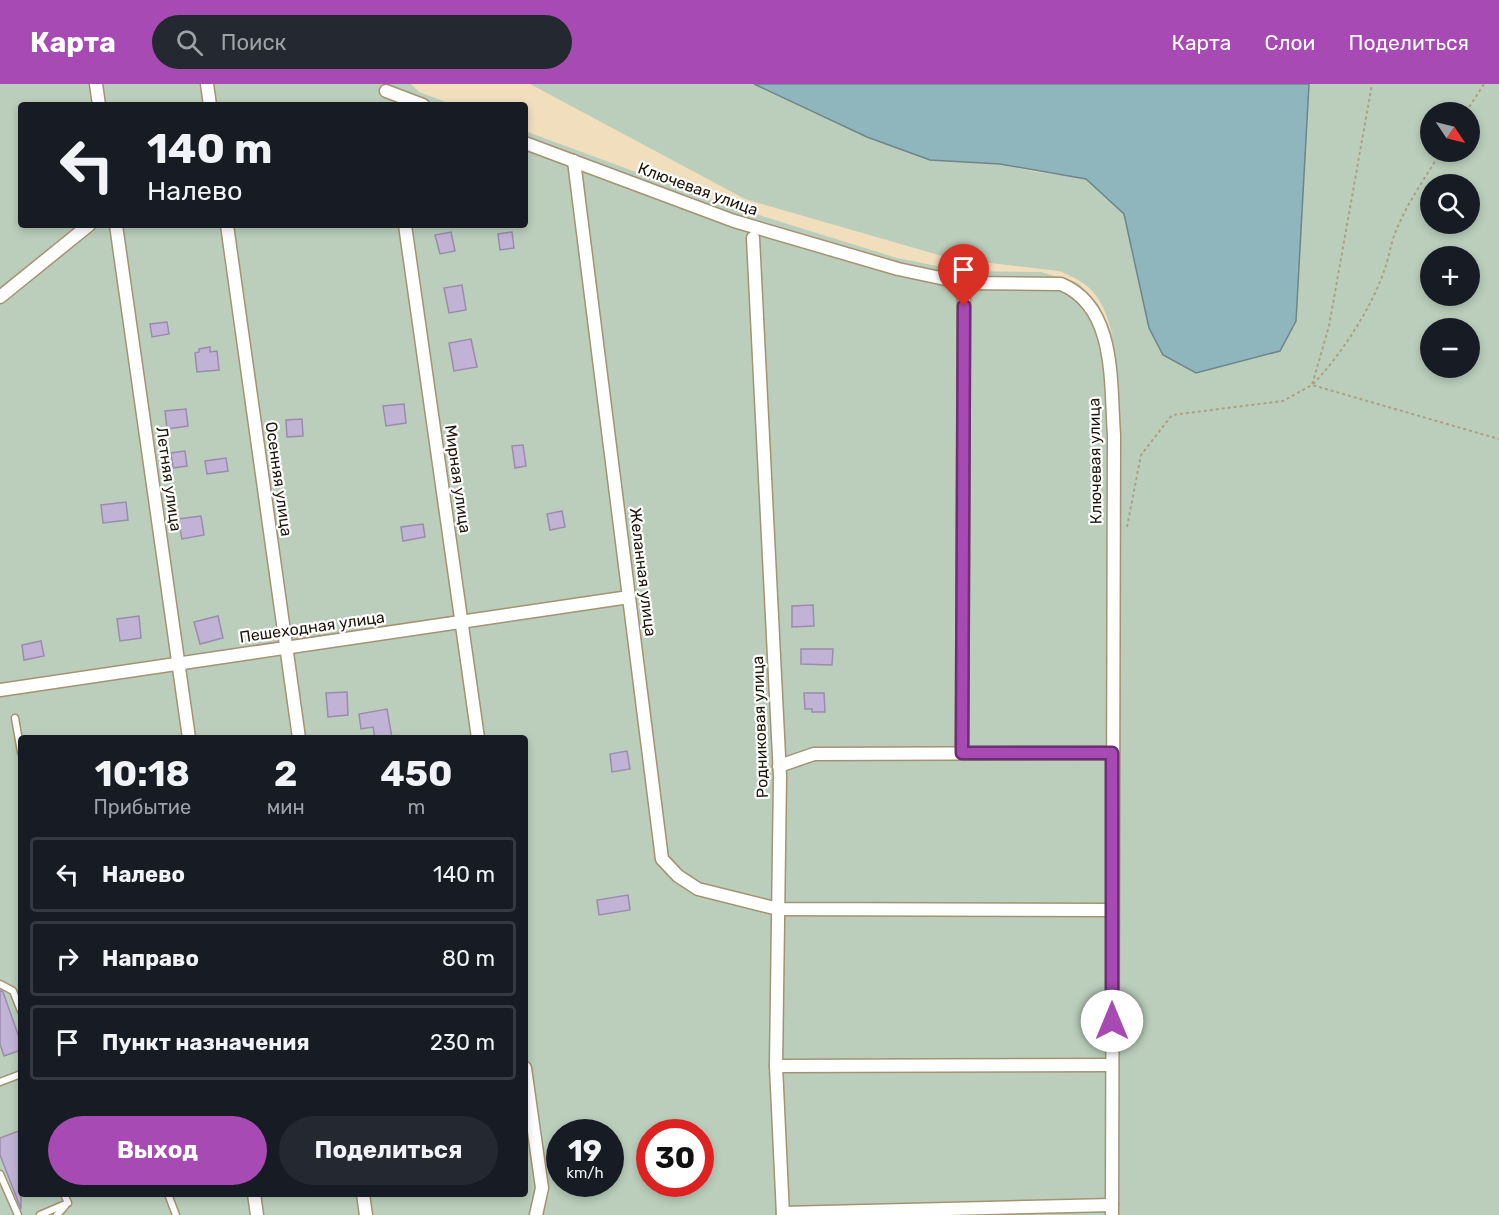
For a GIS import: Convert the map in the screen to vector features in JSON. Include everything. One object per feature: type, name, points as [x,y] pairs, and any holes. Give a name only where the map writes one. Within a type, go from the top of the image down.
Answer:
[{"type":"street","points":[[96,84],[99,102]]},
{"type":"street","points":[[207,84],[210,102]]},
{"type":"street","points":[[385,88],[416,102]]},
{"type":"street","name":"Ключевая улица","points":[[528,144],[734,221],[898,270],[964,283],[1061,285],[1076,291],[1090,304],[1106,342],[1114,435],[1112,1210]]},
{"type":"street","name":"Желанная улица","points":[[574,162],[662,859],[678,876],[698,888],[778,909],[1112,910]]},
{"type":"street","points":[[0,297],[85,228]]},
{"type":"street","name":"Летняя улица","points":[[116,228],[189,735]]},
{"type":"street","name":"Осенняя улица","points":[[227,228],[299,735]]},
{"type":"street","name":"Мирная улица","points":[[405,228],[478,735]]},
{"type":"street","name":"Родниковая улица","points":[[753,238],[779,766],[776,1066],[783,1214]]},
{"type":"street","points":[[962,753],[964,283]]},
{"type":"street","name":"Пешеходная улица","points":[[0,690],[629,597]]},
{"type":"street","points":[[779,766],[814,754],[1112,753]]},
{"type":"street","points":[[776,1066],[1112,1065]]},
{"type":"street","points":[[528,1089],[542,1188],[536,1215]]},
{"type":"street","points":[[254,1197],[257,1215]]},
{"type":"street","points":[[363,1197],[366,1215]]},
{"type":"street","points":[[783,1214],[1112,1210]]},
{"type":"lane","points":[[15,718],[18,735]]},
{"type":"lane","points":[[0,984],[13,991],[18,1004]]},
{"type":"lane","points":[[0,1082],[18,1076]]},
{"type":"lane","points":[[0,1174],[18,1215]]},
{"type":"lane","points":[[65,1197],[68,1203]]},
{"type":"lane","points":[[169,1197],[176,1215]]},
{"type":"lane","points":[[40,1215],[68,1203]]},
{"type":"lane","points":[[57,1215],[68,1203]]},
{"type":"path","points":[[1312,385],[1329,326],[1372,84]]},
{"type":"path","points":[[1472,102],[1484,84]]},
{"type":"path","points":[[1126,532],[1142,455],[1173,415],[1283,401],[1312,385],[1333,364],[1357,325],[1385,270],[1394,236],[1415,194],[1436,162]]},
{"type":"path","points":[[1312,385],[1499,440]]},
{"type":"green space","points":[[0,84],[411,84],[419,92],[446,102],[18,102],[18,228],[528,228],[528,132],[717,202],[897,258],[962,271],[1041,272],[1078,283],[1098,304],[1113,336],[1106,313],[1096,296],[1090,288],[1072,276],[1059,271],[949,258],[745,199],[530,84],[754,84],[867,137],[1036,172],[1086,178],[1124,214],[1149,328],[1163,355],[1196,373],[1296,321],[1309,84],[1499,84],[1499,1215],[0,1215]]},
{"type":"water","points":[[754,84],[1309,84],[1296,321],[1280,351],[1196,373],[1163,355],[1149,328],[1124,214],[1086,179],[1000,164],[930,160],[867,137]]},
{"type":"building","points":[[451,232],[455,251],[440,254],[435,235]]},
{"type":"building","points":[[512,232],[514,248],[500,250],[498,234]]},
{"type":"building","points":[[462,285],[466,310],[449,313],[444,288]]},
{"type":"building","points":[[167,322],[169,334],[152,337],[150,324]]},
{"type":"building","points":[[471,339],[477,367],[454,371],[449,343]]},
{"type":"building","points":[[210,347],[210,352],[217,351],[219,370],[197,372],[195,353],[199,352],[199,349]]},
{"type":"building","points":[[404,404],[406,423],[386,426],[383,406]]},
{"type":"building","points":[[186,409],[188,426],[167,429],[165,411]]},
{"type":"building","points":[[302,419],[303,436],[287,437],[286,420]]},
{"type":"building","points":[[523,445],[526,466],[515,468],[512,446]]},
{"type":"building","points":[[185,451],[187,466],[173,468],[171,453]]},
{"type":"building","points":[[226,458],[228,471],[207,474],[205,461]]},
{"type":"building","points":[[126,502],[128,520],[103,523],[101,505]]},
{"type":"building","points":[[562,511],[565,527],[550,530],[547,514]]},
{"type":"building","points":[[201,516],[204,535],[182,539],[178,519]]},
{"type":"building","points":[[423,524],[425,537],[403,541],[401,527]]},
{"type":"building","points":[[813,605],[814,626],[792,627],[792,606]]},
{"type":"building","points":[[139,616],[141,638],[120,641],[117,619]]},
{"type":"building","points":[[218,616],[223,638],[200,644],[194,622]]},
{"type":"building","points":[[41,641],[44,656],[24,660],[22,645]]},
{"type":"building","points":[[801,649],[833,649],[832,665],[801,664]]},
{"type":"building","points":[[347,692],[348,715],[328,717],[326,693]]},
{"type":"building","points":[[804,693],[824,693],[825,712],[812,712],[812,709],[805,709]]},
{"type":"building","points":[[387,709],[391,735],[374,735],[373,727],[361,729],[359,714]]},
{"type":"building","points":[[627,751],[630,769],[612,772],[610,754]]},
{"type":"building","points":[[628,895],[630,910],[599,915],[597,900]]},
{"type":"building","points":[[0,990],[3,992],[18,1034],[18,1051],[4,1056],[0,1044]]},
{"type":"building","points":[[18,1131],[18,1197],[21,1197],[21,1209],[0,1155],[0,1138]]},
{"type":"route","points":[[964,306],[962,753],[1112,753],[1112,1021]]}]
